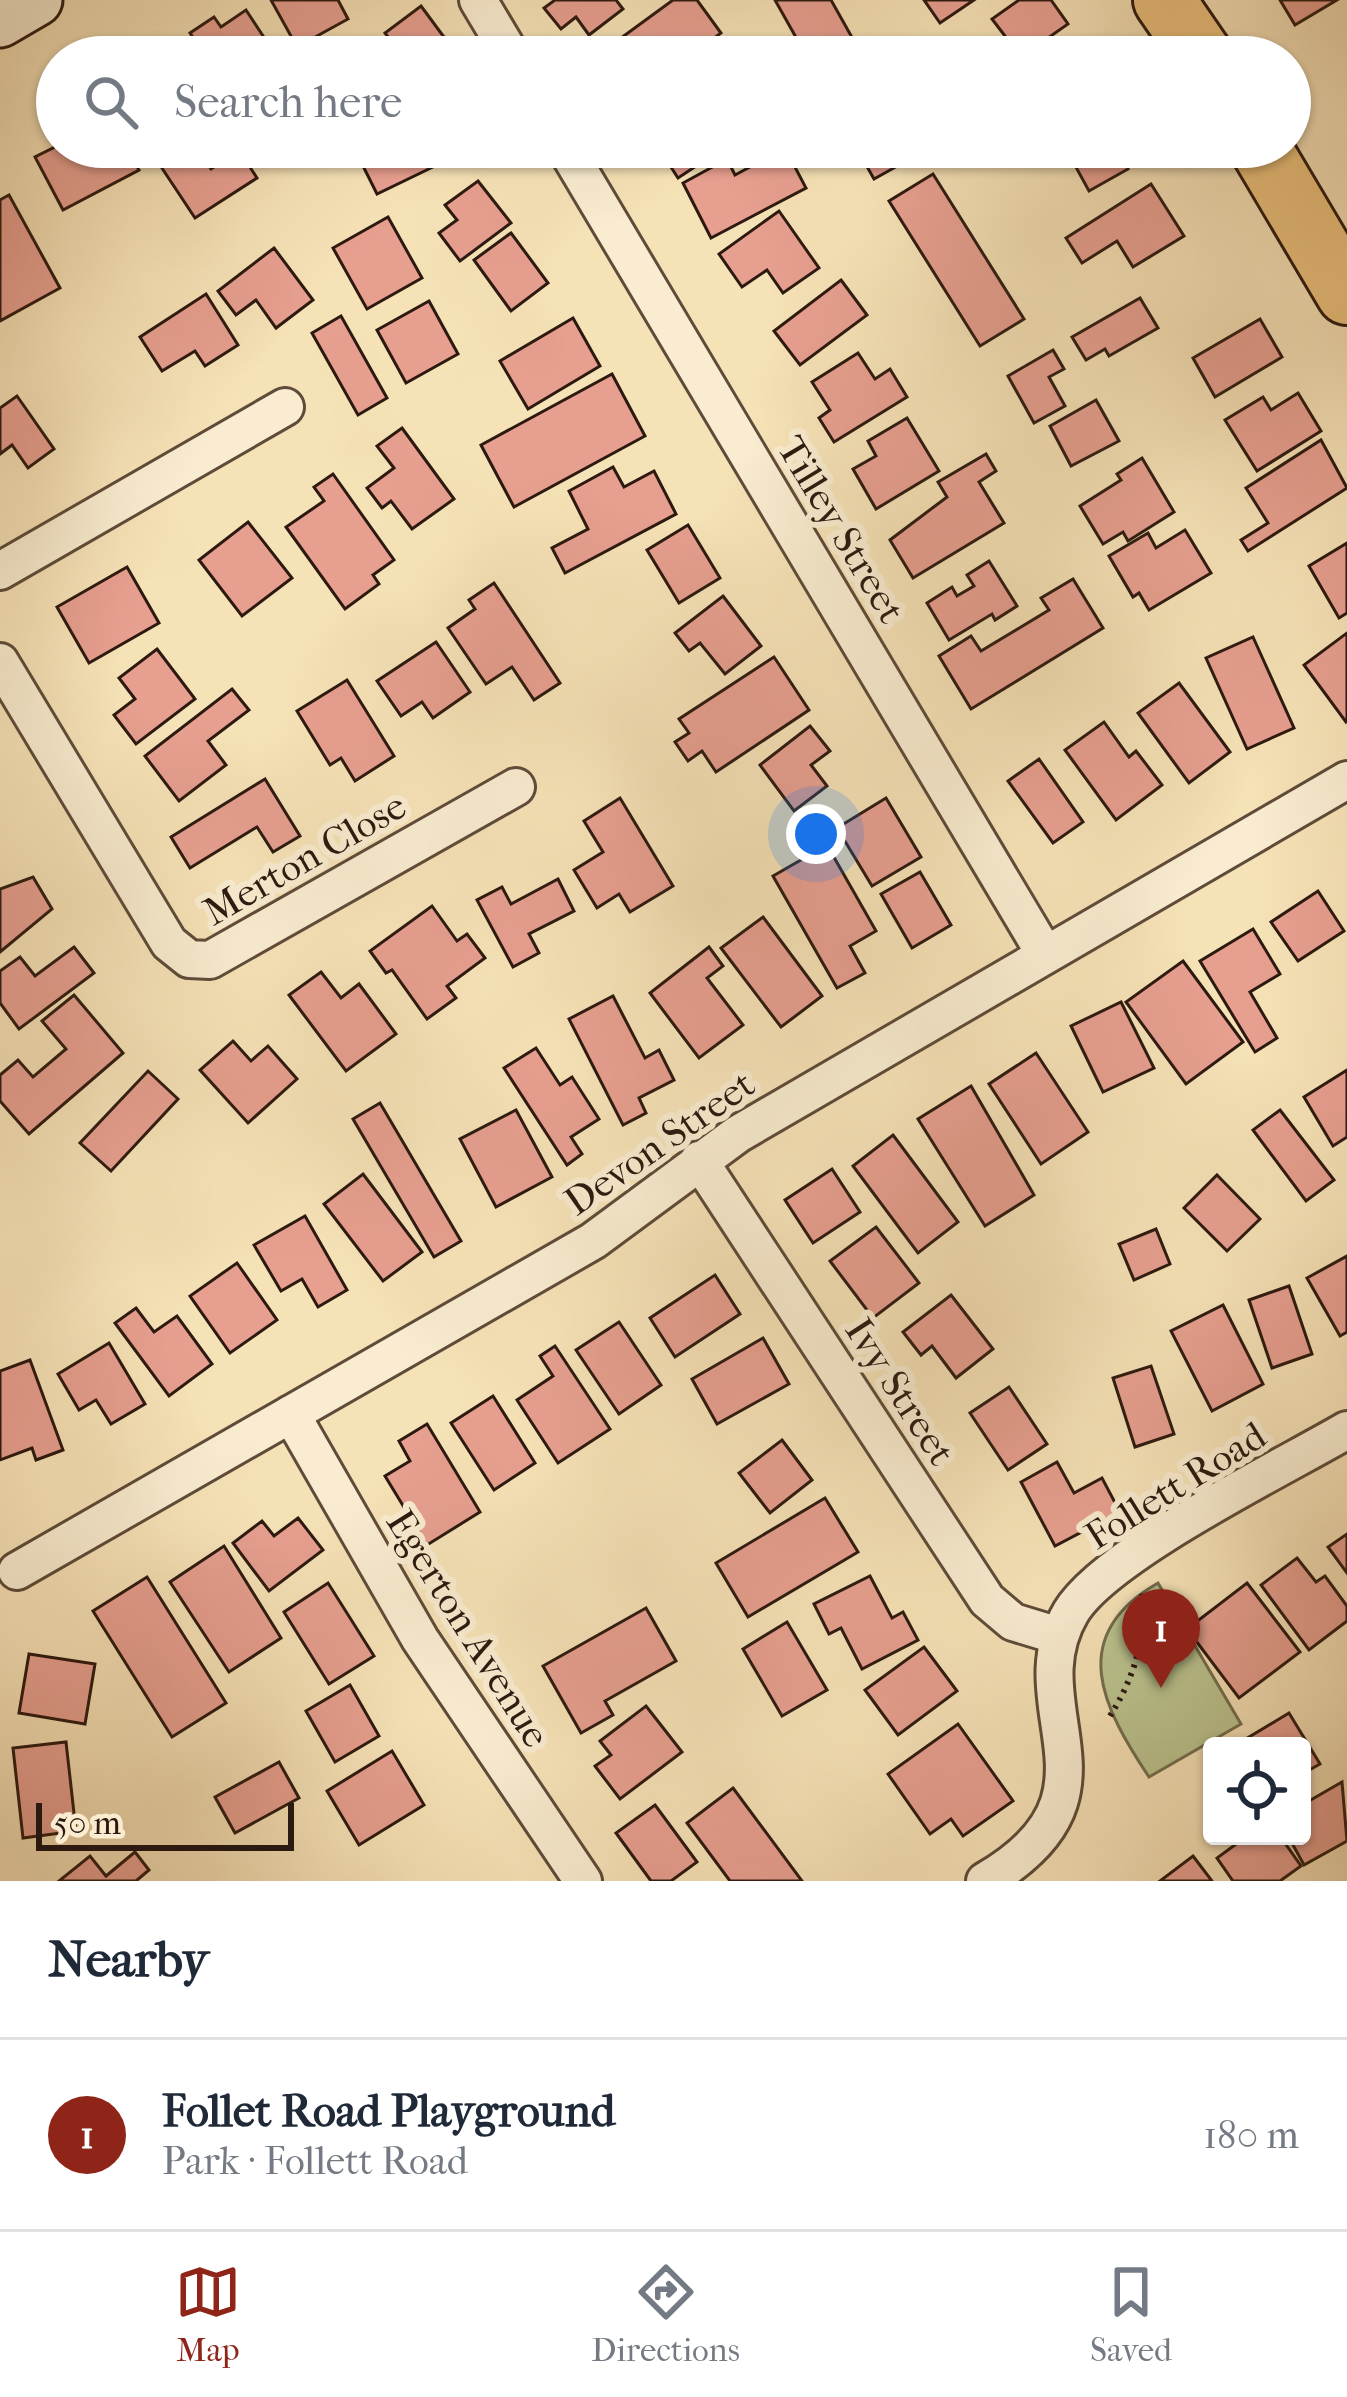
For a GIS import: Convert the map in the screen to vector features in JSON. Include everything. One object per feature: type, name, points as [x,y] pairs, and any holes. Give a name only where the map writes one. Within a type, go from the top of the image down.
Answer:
[{"type":"highway","points":[[1164,0],[1189,36]]},
{"type":"highway","points":[[1191,0],[1207,36]]},
{"type":"highway","points":[[1272,168],[1347,294]]},
{"type":"main road","points":[[0,21],[35,0]]},
{"type":"street","points":[[478,0],[499,36]]},
{"type":"street","name":"Tilley Street","points":[[578,168],[1045,954]]},
{"type":"street","points":[[0,571],[286,407]]},
{"type":"street","name":"Merton Close","points":[[0,662],[169,943],[189,959],[210,960],[516,787]]},
{"type":"street","name":"Devon Street","points":[[17,1571],[593,1240],[699,1160],[1347,780]]},
{"type":"street","name":"Ivy Street","points":[[699,1160],[987,1600],[1013,1622],[1059,1636]]},
{"type":"street","name":"Egerton Avenue","points":[[291,1414],[420,1640],[583,1881]]},
{"type":"street","name":"Follett Road","points":[[1059,1636],[1082,1596],[1123,1562],[1347,1430]]},
{"type":"street","points":[[985,1881],[1036,1840],[1062,1792],[1065,1744],[1054,1666],[1059,1636]]},
{"type":"path","points":[[1110,1716],[1134,1670],[1145,1616],[1142,1592]]},
{"type":"green space","points":[[1158,1583],[1241,1724],[1218,1737],[1203,1737],[1203,1746],[1149,1777],[1118,1725],[1101,1674],[1102,1649],[1111,1626],[1129,1604]]},
{"type":"building","points":[[271,0],[338,0],[348,19],[317,36],[291,36]]},
{"type":"building","points":[[555,0],[616,0],[623,9],[589,35],[576,17],[561,29],[544,8]]},
{"type":"building","points":[[673,0],[697,0],[721,33],[717,36],[624,36]]},
{"type":"building","points":[[775,0],[831,0],[851,36],[795,36]]},
{"type":"building","points":[[924,0],[974,0],[940,23]]},
{"type":"building","points":[[1019,0],[1051,0],[1068,24],[1051,36],[1005,36],[992,19]]},
{"type":"building","points":[[1280,0],[1337,0],[1295,25]]},
{"type":"building","points":[[421,6],[443,36],[387,36],[385,33]]},
{"type":"building","points":[[246,10],[263,36],[190,33],[214,17],[221,27]]},
{"type":"building","points":[[41,168],[138,168],[139,170],[63,210]]},
{"type":"building","points":[[162,168],[251,168],[257,178],[195,218]]},
{"type":"building","points":[[364,168],[431,168],[377,194]]},
{"type":"building","points":[[672,168],[693,168],[678,178]]},
{"type":"building","points":[[710,168],[732,168],[735,175],[748,168],[796,168],[806,188],[711,238],[683,183]]},
{"type":"building","points":[[868,168],[894,168],[874,179]]},
{"type":"building","points":[[1076,168],[1127,168],[1128,169],[1089,191]]},
{"type":"building","points":[[933,174],[1024,319],[980,346],[889,201]]},
{"type":"building","points":[[478,181],[511,223],[460,261],[439,233],[457,220],[445,205]]},
{"type":"building","points":[[1151,184],[1184,236],[1133,267],[1117,241],[1082,263],[1066,238]]},
{"type":"building","points":[[9,195],[60,288],[0,321],[0,200]]},
{"type":"building","points":[[779,211],[819,268],[783,293],[767,270],[742,287],[719,254]]},
{"type":"building","points":[[388,217],[422,278],[367,309],[333,248]]},
{"type":"building","points":[[511,233],[548,283],[511,311],[474,260]]},
{"type":"building","points":[[274,248],[313,300],[276,328],[256,300],[236,315],[218,291]]},
{"type":"building","points":[[841,280],[867,315],[800,365],[774,331]]},
{"type":"building","points":[[206,294],[238,345],[205,366],[195,351],[162,371],[140,337]]},
{"type":"building","points":[[1140,298],[1158,328],[1109,356],[1105,349],[1086,360],[1072,337]]},
{"type":"building","points":[[429,301],[458,354],[406,383],[377,330]]},
{"type":"building","points":[[341,316],[387,398],[358,415],[312,333]]},
{"type":"building","points":[[573,318],[600,366],[528,409],[500,361]]},
{"type":"building","points":[[1260,319],[1282,357],[1215,397],[1193,358]]},
{"type":"building","points":[[1053,350],[1064,369],[1049,377],[1065,406],[1034,423],[1008,376]]},
{"type":"building","points":[[858,353],[875,379],[890,369],[907,397],[834,442],[819,418],[830,410],[812,382]]},
{"type":"building","points":[[612,374],[645,436],[514,507],[481,445]]},
{"type":"building","points":[[1298,393],[1321,431],[1257,471],[1225,420],[1263,397],[1271,410]]},
{"type":"building","points":[[17,396],[54,449],[28,468],[12,445],[0,454],[0,408]]},
{"type":"building","points":[[1096,400],[1119,441],[1071,466],[1050,426]]},
{"type":"building","points":[[907,418],[939,471],[876,509],[853,469],[876,456],[868,441]]},
{"type":"building","points":[[402,428],[454,499],[412,529],[391,501],[382,508],[367,488],[394,468],[377,446]]},
{"type":"building","points":[[1321,440],[1347,488],[1248,551],[1241,540],[1268,523],[1246,488]]},
{"type":"building","points":[[986,454],[996,471],[979,482],[1004,523],[913,578],[890,540],[947,497],[938,482]]},
{"type":"building","points":[[1142,458],[1174,512],[1128,541],[1123,532],[1103,544],[1080,506],[1121,480],[1117,474]]},
{"type":"building","points":[[613,467],[624,487],[654,471],[676,514],[565,573],[552,548],[588,529],[569,491]]},
{"type":"building","points":[[333,474],[394,560],[373,575],[379,584],[345,609],[286,527],[324,501],[314,487]]},
{"type":"building","points":[[248,522],[292,578],[242,616],[199,560]]},
{"type":"building","points":[[688,525],[720,578],[679,603],[647,550]]},
{"type":"building","points":[[1185,530],[1211,573],[1149,610],[1139,593],[1133,597],[1109,556],[1148,533],[1156,548]]},
{"type":"building","points":[[1347,543],[1347,613],[1339,618],[1309,566]]},
{"type":"building","points":[[989,561],[1017,606],[995,620],[992,614],[949,640],[927,603],[952,587],[957,596],[974,586],[967,575]]},
{"type":"building","points":[[127,567],[159,623],[89,663],[57,607]]},
{"type":"building","points":[[1073,579],[1103,628],[971,709],[939,656],[971,636],[981,651],[1049,610],[1041,598]]},
{"type":"building","points":[[494,583],[560,683],[534,700],[512,667],[486,684],[448,628],[475,609],[469,600]]},
{"type":"building","points":[[723,596],[761,646],[725,674],[700,643],[689,651],[675,633]]},
{"type":"building","points":[[1347,633],[1347,721],[1346,722],[1304,665]]},
{"type":"building","points":[[1253,637],[1294,728],[1247,749],[1206,658]]},
{"type":"building","points":[[436,642],[470,692],[433,718],[422,702],[401,716],[377,681]]},
{"type":"building","points":[[157,649],[195,699],[136,744],[114,715],[135,699],[119,678]]},
{"type":"building","points":[[774,657],[809,710],[716,772],[702,751],[688,761],[675,742],[689,733],[679,719]]},
{"type":"building","points":[[347,680],[394,756],[355,781],[341,758],[330,765],[297,711]]},
{"type":"building","points":[[1179,683],[1230,752],[1189,783],[1138,713]]},
{"type":"building","points":[[232,689],[249,710],[208,741],[226,765],[179,801],[145,756]]},
{"type":"building","points":[[1104,722],[1129,757],[1136,751],[1162,785],[1116,820],[1065,750]]},
{"type":"building","points":[[810,726],[830,751],[811,765],[827,786],[794,811],[760,765]]},
{"type":"building","points":[[1039,759],[1083,822],[1053,843],[1008,781]]},
{"type":"building","points":[[265,779],[300,836],[273,852],[257,827],[190,868],[171,837]]},
{"type":"building","points":[[620,798],[673,886],[630,912],[619,894],[597,908],[574,870],[603,852],[584,821]]},
{"type":"building","points":[[886,798],[921,857],[872,886],[837,828]]},
{"type":"building","points":[[827,845],[876,931],[850,946],[865,973],[837,988],[773,876]]},
{"type":"building","points":[[920,872],[951,925],[912,948],[881,894]]},
{"type":"building","points":[[33,877],[52,909],[0,952],[0,889]]},
{"type":"building","points":[[558,879],[574,911],[529,934],[539,953],[513,967],[477,900],[502,887],[511,904]]},
{"type":"building","points":[[1318,891],[1344,931],[1298,961],[1271,922]]},
{"type":"building","points":[[432,906],[457,941],[467,934],[485,958],[447,986],[456,998],[427,1019],[392,970],[386,973],[370,951]]},
{"type":"building","points":[[763,917],[822,996],[781,1027],[721,948]]},
{"type":"building","points":[[1253,929],[1280,974],[1250,992],[1277,1038],[1255,1052],[1200,961]]},
{"type":"building","points":[[74,947],[94,973],[19,1029],[0,1003],[0,971],[20,957],[35,976]]},
{"type":"building","points":[[709,947],[723,966],[707,978],[743,1025],[699,1058],[650,993]]},
{"type":"building","points":[[1183,961],[1243,1042],[1186,1084],[1126,1002]]},
{"type":"building","points":[[321,972],[341,998],[359,984],[396,1034],[346,1071],[289,995]]},
{"type":"building","points":[[74,995],[123,1053],[29,1134],[0,1101],[0,1075],[18,1060],[33,1077],[66,1049],[42,1021]]},
{"type":"building","points":[[613,996],[645,1058],[659,1050],[674,1080],[639,1098],[646,1113],[623,1125],[569,1019]]},
{"type":"building","points":[[1121,1002],[1154,1068],[1103,1092],[1071,1026]]},
{"type":"building","points":[[233,1041],[251,1061],[268,1046],[297,1079],[248,1123],[200,1070]]},
{"type":"building","points":[[536,1048],[560,1085],[572,1077],[599,1119],[571,1137],[582,1154],[567,1165],[504,1068]]},
{"type":"building","points":[[1036,1053],[1088,1132],[1041,1164],[989,1084]]},
{"type":"building","points":[[1347,1070],[1347,1137],[1333,1146],[1304,1097]]},
{"type":"building","points":[[148,1071],[178,1099],[111,1171],[80,1143]]},
{"type":"building","points":[[971,1086],[1034,1195],[985,1226],[918,1119]]},
{"type":"building","points":[[380,1103],[461,1241],[434,1257],[353,1119]]},
{"type":"building","points":[[516,1110],[552,1177],[496,1207],[460,1139]]},
{"type":"building","points":[[1280,1110],[1334,1180],[1306,1201],[1253,1130]]},
{"type":"building","points":[[893,1135],[958,1222],[918,1253],[853,1166]]},
{"type":"building","points":[[832,1169],[860,1212],[813,1243],[785,1200]]},
{"type":"building","points":[[363,1174],[422,1252],[383,1281],[324,1204]]},
{"type":"building","points":[[1217,1175],[1260,1219],[1227,1251],[1184,1208]]},
{"type":"building","points":[[305,1216],[347,1290],[318,1307],[302,1279],[281,1291],[254,1245]]},
{"type":"building","points":[[876,1227],[919,1283],[873,1318],[830,1261]]},
{"type":"building","points":[[1156,1229],[1170,1264],[1134,1280],[1119,1244]]},
{"type":"building","points":[[1347,1256],[1347,1332],[1340,1336],[1307,1278]]},
{"type":"building","points":[[237,1263],[277,1320],[230,1353],[190,1296]]},
{"type":"building","points":[[715,1275],[740,1314],[675,1357],[650,1318]]},
{"type":"building","points":[[1289,1286],[1312,1354],[1272,1368],[1249,1300]]},
{"type":"building","points":[[951,1295],[993,1349],[956,1378],[932,1346],[921,1355],[903,1332]]},
{"type":"building","points":[[1223,1305],[1263,1384],[1212,1411],[1171,1331]]},
{"type":"building","points":[[136,1308],[154,1332],[177,1316],[212,1364],[169,1396],[115,1323]]},
{"type":"building","points":[[619,1322],[661,1385],[619,1414],[576,1350]]},
{"type":"building","points":[[763,1338],[789,1384],[717,1424],[692,1379]]},
{"type":"building","points":[[109,1343],[145,1404],[111,1424],[96,1400],[79,1410],[58,1374]]},
{"type":"building","points":[[555,1346],[610,1429],[558,1463],[517,1400],[553,1376],[540,1356]]},
{"type":"building","points":[[30,1360],[63,1450],[36,1460],[32,1448],[0,1460],[0,1371]]},
{"type":"building","points":[[1151,1366],[1174,1434],[1135,1447],[1113,1378]]},
{"type":"building","points":[[1009,1387],[1047,1444],[1008,1470],[970,1413]]},
{"type":"building","points":[[493,1396],[535,1463],[494,1490],[451,1423]]},
{"type":"building","points":[[427,1424],[480,1512],[427,1545],[385,1476],[410,1461],[399,1441]]},
{"type":"building","points":[[782,1440],[812,1480],[770,1513],[739,1473]]},
{"type":"building","points":[[1057,1462],[1074,1493],[1102,1478],[1120,1512],[1055,1546],[1021,1482]]},
{"type":"building","points":[[825,1498],[858,1552],[748,1617],[716,1563]]},
{"type":"building","points":[[298,1518],[323,1550],[269,1591],[233,1543],[262,1521],[274,1536]]},
{"type":"building","points":[[1347,1534],[1347,1573],[1328,1547]]},
{"type":"building","points":[[224,1546],[281,1638],[229,1672],[170,1582]]},
{"type":"building","points":[[1297,1558],[1316,1582],[1325,1576],[1347,1606],[1347,1621],[1309,1650],[1261,1585]]},
{"type":"building","points":[[870,1576],[892,1618],[903,1612],[918,1640],[862,1669],[841,1628],[829,1634],[814,1604]]},
{"type":"building","points":[[147,1577],[226,1703],[172,1737],[93,1611]]},
{"type":"building","points":[[328,1583],[374,1656],[329,1684],[284,1612]]},
{"type":"building","points":[[1247,1583],[1300,1652],[1239,1698],[1187,1629]]},
{"type":"building","points":[[646,1608],[676,1661],[605,1701],[613,1715],[581,1733],[543,1666]]},
{"type":"building","points":[[787,1622],[827,1690],[782,1716],[743,1649]]},
{"type":"building","points":[[924,1647],[957,1691],[898,1735],[865,1690]]},
{"type":"building","points":[[29,1654],[95,1664],[85,1724],[19,1713]]},
{"type":"building","points":[[350,1685],[379,1736],[335,1762],[306,1711]]},
{"type":"building","points":[[646,1706],[682,1752],[620,1799],[595,1766],[611,1755],[600,1741]]},
{"type":"building","points":[[1289,1713],[1304,1737],[1249,1737]]},
{"type":"building","points":[[958,1724],[1013,1801],[963,1836],[951,1819],[930,1834],[888,1774]]},
{"type":"building","points":[[66,1742],[76,1831],[23,1838],[13,1748]]},
{"type":"building","points":[[392,1751],[424,1805],[359,1845],[327,1791]]},
{"type":"building","points":[[279,1762],[299,1798],[235,1833],[215,1797]]},
{"type":"building","points":[[1342,1782],[1347,1841],[1304,1865],[1293,1845],[1311,1845],[1311,1800]]},
{"type":"building","points":[[733,1788],[802,1881],[730,1881],[687,1823]]},
{"type":"building","points":[[655,1805],[697,1862],[671,1881],[651,1881],[616,1833]]},
{"type":"building","points":[[1235,1845],[1286,1845],[1301,1866],[1280,1881],[1233,1881],[1217,1858]]},
{"type":"building","points":[[135,1852],[149,1870],[136,1881],[59,1881],[90,1856],[106,1876]]},
{"type":"building","points":[[1193,1856],[1212,1881],[1160,1881]]},
{"type":"place","name":"Follet Road Playground","points":[[1161,1688]]}]
